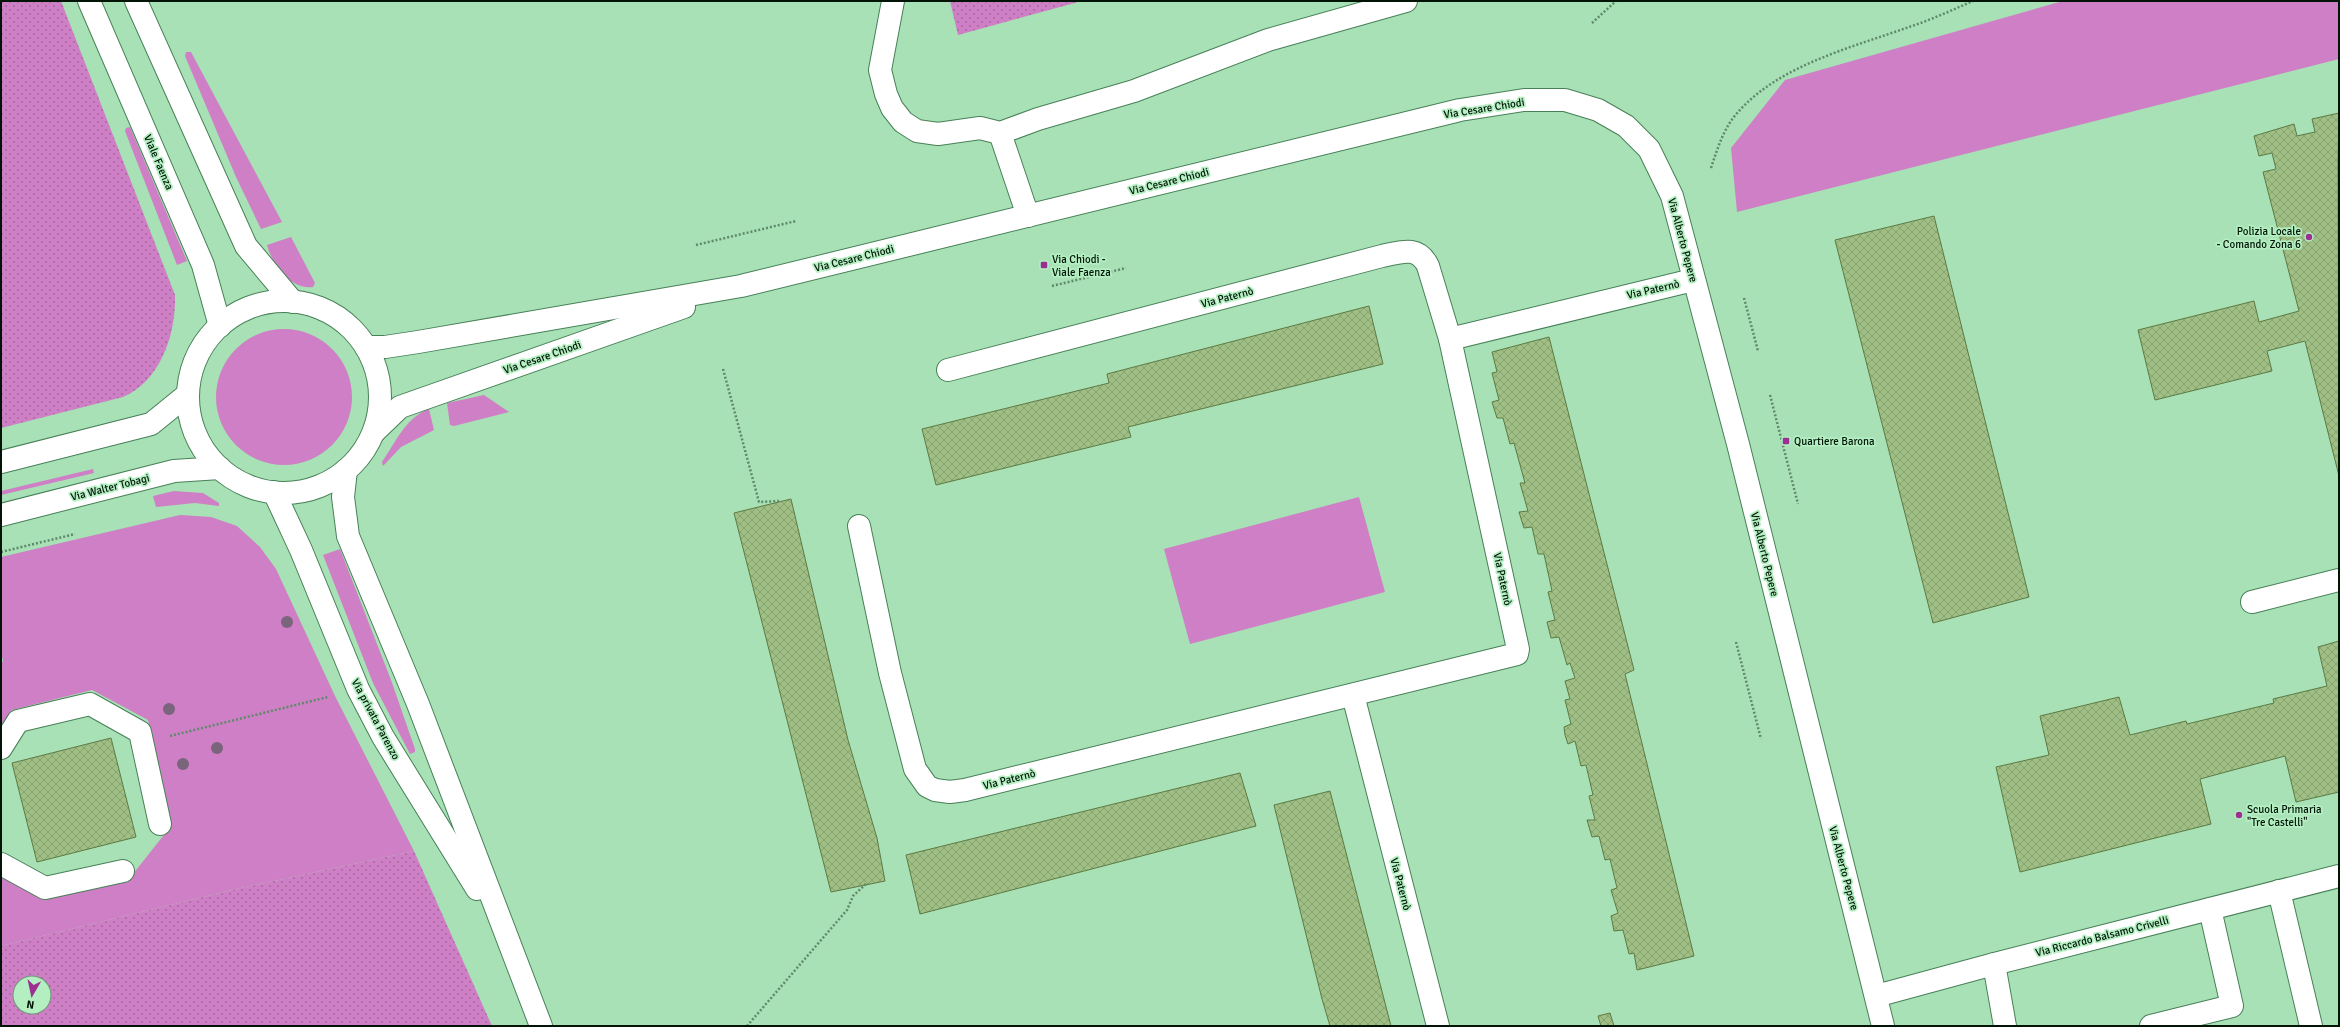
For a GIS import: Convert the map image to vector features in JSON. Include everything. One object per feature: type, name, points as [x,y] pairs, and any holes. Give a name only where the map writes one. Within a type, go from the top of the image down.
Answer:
[{"type":"street","name":"Viale Faenza","points":[[89,1],[203,265],[220,326]]},
{"type":"street","points":[[136,1],[246,246],[293,302]]},
{"type":"street","points":[[893,1],[880,70],[892,108],[903,122],[917,131],[938,134],[980,128],[1000,133],[1038,119],[1134,91],[1268,40],[1406,1]]},
{"type":"street","name":"Via Cesare Chiodi","points":[[366,347],[385,348],[742,286],[1460,110],[1524,100],[1565,100],[1598,110]]},
{"type":"street","name":"Via Alberto Pepere","points":[[1598,110],[1626,126],[1649,149],[1673,201],[1738,444],[1883,1026]]},
{"type":"street","points":[[1000,133],[1028,216]]},
{"type":"street","name":"Via Paternò","points":[[859,526],[890,673],[915,769],[927,786],[935,790],[950,792],[965,790],[1517,654],[1518,649],[1450,339],[1428,266],[1424,259],[1410,250],[1382,256],[948,370]]},
{"type":"street","name":"Via Paternò","points":[[1450,339],[1693,280]]},
{"type":"street","name":"Via Cesare Chiodi","points":[[374,432],[400,407],[742,286]]},
{"type":"street","points":[[271,302],[293,302],[308,304],[335,316],[358,335],[376,367],[380,389],[380,411],[374,432],[366,449],[346,470],[318,488],[296,492],[274,492],[240,482],[220,468],[204,451],[194,429],[188,394],[192,372],[200,351],[220,326],[249,308],[271,302]]},
{"type":"street","points":[[1,462],[151,424],[188,394]]},
{"type":"street","name":"Via Walter Tobagi","points":[[1,515],[174,471],[220,468]]},
{"type":"street","name":"Via privata Parenzo","points":[[346,470],[343,497],[348,536],[418,704],[504,932],[542,1026]]},
{"type":"street","name":"Via privata Parenzo","points":[[274,492],[301,550],[358,689],[380,730],[504,932]]},
{"type":"street","points":[[2252,602],[2339,580]]},
{"type":"street","name":"Via Paternò","points":[[1353,695],[1438,1026]]},
{"type":"street","points":[[1,748],[18,721],[90,704],[140,732],[160,824]]},
{"type":"street","points":[[1,864],[44,888],[123,871]]},
{"type":"street","name":"Via Riccardo Balsamo Crivelli","points":[[1876,996],[1994,964],[2339,876]]},
{"type":"street","points":[[2279,892],[2311,1026]]},
{"type":"street","points":[[2151,1026],[2232,1006],[2210,909]]},
{"type":"street","points":[[1994,964],[2005,1026]]},
{"type":"path","points":[[1592,23],[1616,1]]},
{"type":"path","points":[[1711,168],[1723,133],[1739,111],[1764,90],[1812,60],[1911,27],[1973,1]]},
{"type":"path","points":[[696,245],[796,221]]},
{"type":"path","points":[[1052,286],[1126,268]]},
{"type":"path","points":[[1744,298],[1758,351]]},
{"type":"path","points":[[723,369],[759,502],[779,502]]},
{"type":"path","points":[[1770,396],[1798,504]]},
{"type":"path","points":[[1,552],[75,534]]},
{"type":"path","points":[[1736,642],[1761,739]]},
{"type":"path","points":[[190,731],[335,696]]},
{"type":"path","points":[[747,1026],[847,910],[853,896],[867,883]]},
{"type":"shaded area","points":[[1,1],[61,1],[175,295],[175,310],[173,325],[164,354],[156,368],[136,389],[123,397],[1,428]]},
{"type":"shaded area","points":[[950,1],[1082,1],[958,35]]},
{"type":"shaded area","points":[[2063,1],[2339,1],[2339,59],[1737,212],[1731,148],[1785,80]]},
{"type":"shaded area","points":[[186,52],[191,52],[282,222],[261,229],[236,177],[185,56]]},
{"type":"shaded area","points":[[130,127],[187,261],[177,265],[125,131],[126,128]]},
{"type":"shaded area","points":[[291,237],[315,283],[313,287],[305,287],[290,280],[283,274],[269,252],[267,245]]},
{"type":"shaded area","points":[[277,329],[291,329],[316,337],[327,344],[337,354],[347,371],[351,384],[351,410],[347,423],[337,440],[327,450],[304,462],[291,465],[277,465],[252,457],[241,450],[231,440],[219,417],[216,404],[216,390],[224,365],[231,354],[241,344],[264,332]]},
{"type":"shaded area","points":[[484,395],[509,412],[454,426],[450,425],[447,403]]},
{"type":"shaded area","points":[[429,409],[434,430],[401,447],[383,466],[382,462],[407,424],[421,413]]},
{"type":"shaded area","points":[[93,469],[94,473],[1,495],[1,491]]},
{"type":"shaded area","points":[[174,491],[203,493],[219,503],[219,506],[195,503],[156,507],[153,496]]},
{"type":"shaded area","points":[[1359,497],[1385,592],[1190,644],[1164,549]]},
{"type":"shaded area","points":[[180,515],[211,517],[237,526],[260,547],[276,569],[335,696],[414,851],[236,889],[1,946],[1,875],[43,897],[129,879],[171,826],[148,720],[92,690],[12,710],[1,727],[1,664],[3,661],[1,653],[1,557]]},
{"type":"shaded area","points":[[340,549],[391,680],[415,749],[415,752],[410,754],[373,683],[323,555]]},
{"type":"shaded area","points":[[414,851],[492,1026],[1,1026],[1,946],[236,889]]},
{"type":"building","name":"Polizia Locale - Comando Zona 6","points":[[2339,113],[2339,476],[2305,341],[2267,351],[2272,371],[2155,400],[2138,330],[2254,301],[2259,322],[2299,311],[2263,172],[2276,169],[2272,153],[2259,156],[2254,136],[2294,124],[2297,136],[2315,132],[2312,119]]},
{"type":"building","points":[[1934,216],[2029,597],[1933,623],[1835,240]]},
{"type":"building","points":[[1369,306],[1383,364],[1128,427],[1131,437],[936,485],[922,429],[1109,383],[1107,374]]},
{"type":"building","points":[[1549,337],[1634,670],[1625,674],[1694,956],[1637,970],[1634,953],[1629,954],[1623,930],[1614,931],[1611,916],[1618,913],[1611,890],[1617,888],[1610,859],[1605,860],[1599,836],[1592,837],[1587,820],[1595,820],[1589,796],[1593,795],[1586,765],[1581,766],[1575,741],[1568,744],[1565,735],[1564,727],[1571,724],[1565,700],[1570,699],[1565,681],[1575,678],[1570,663],[1567,665],[1559,637],[1551,638],[1547,622],[1555,620],[1548,592],[1552,591],[1544,554],[1538,554],[1532,527],[1524,528],[1519,512],[1528,511],[1520,483],[1525,483],[1514,443],[1510,444],[1503,418],[1497,418],[1492,402],[1499,400],[1492,373],[1497,372],[1492,352]]},
{"type":"building","points":[[791,499],[848,740],[877,838],[885,881],[831,892],[734,513]]},
{"type":"building","points":[[2339,641],[2339,792],[2296,802],[2285,756],[2200,779],[2211,824],[2020,872],[1996,767],[2049,755],[2040,716],[2119,697],[2130,735],[2186,721],[2187,724],[2274,703],[2273,699],[2327,686],[2318,647]]},
{"type":"building","points":[[111,738],[136,837],[37,862],[12,763]]},
{"type":"building","points":[[1240,773],[1256,826],[920,914],[906,855]]},
{"type":"building","points":[[1330,791],[1391,1026],[1330,1026],[1322,999],[1274,805]]},
{"type":"building","points":[[1610,1013],[1614,1026],[1601,1026],[1598,1016]]},
{"type":"place","name":"Polizia Locale - Comando Zona 6","points":[[2309,237]]},
{"type":"place","name":"Via Chiodi - Viale Faenza","points":[[1044,265]]},
{"type":"place","name":"Quartiere Barona","points":[[1786,441]]},
{"type":"place","name":"Scuola Primaria \"Tre Castelli\"","points":[[2239,815]]}]
